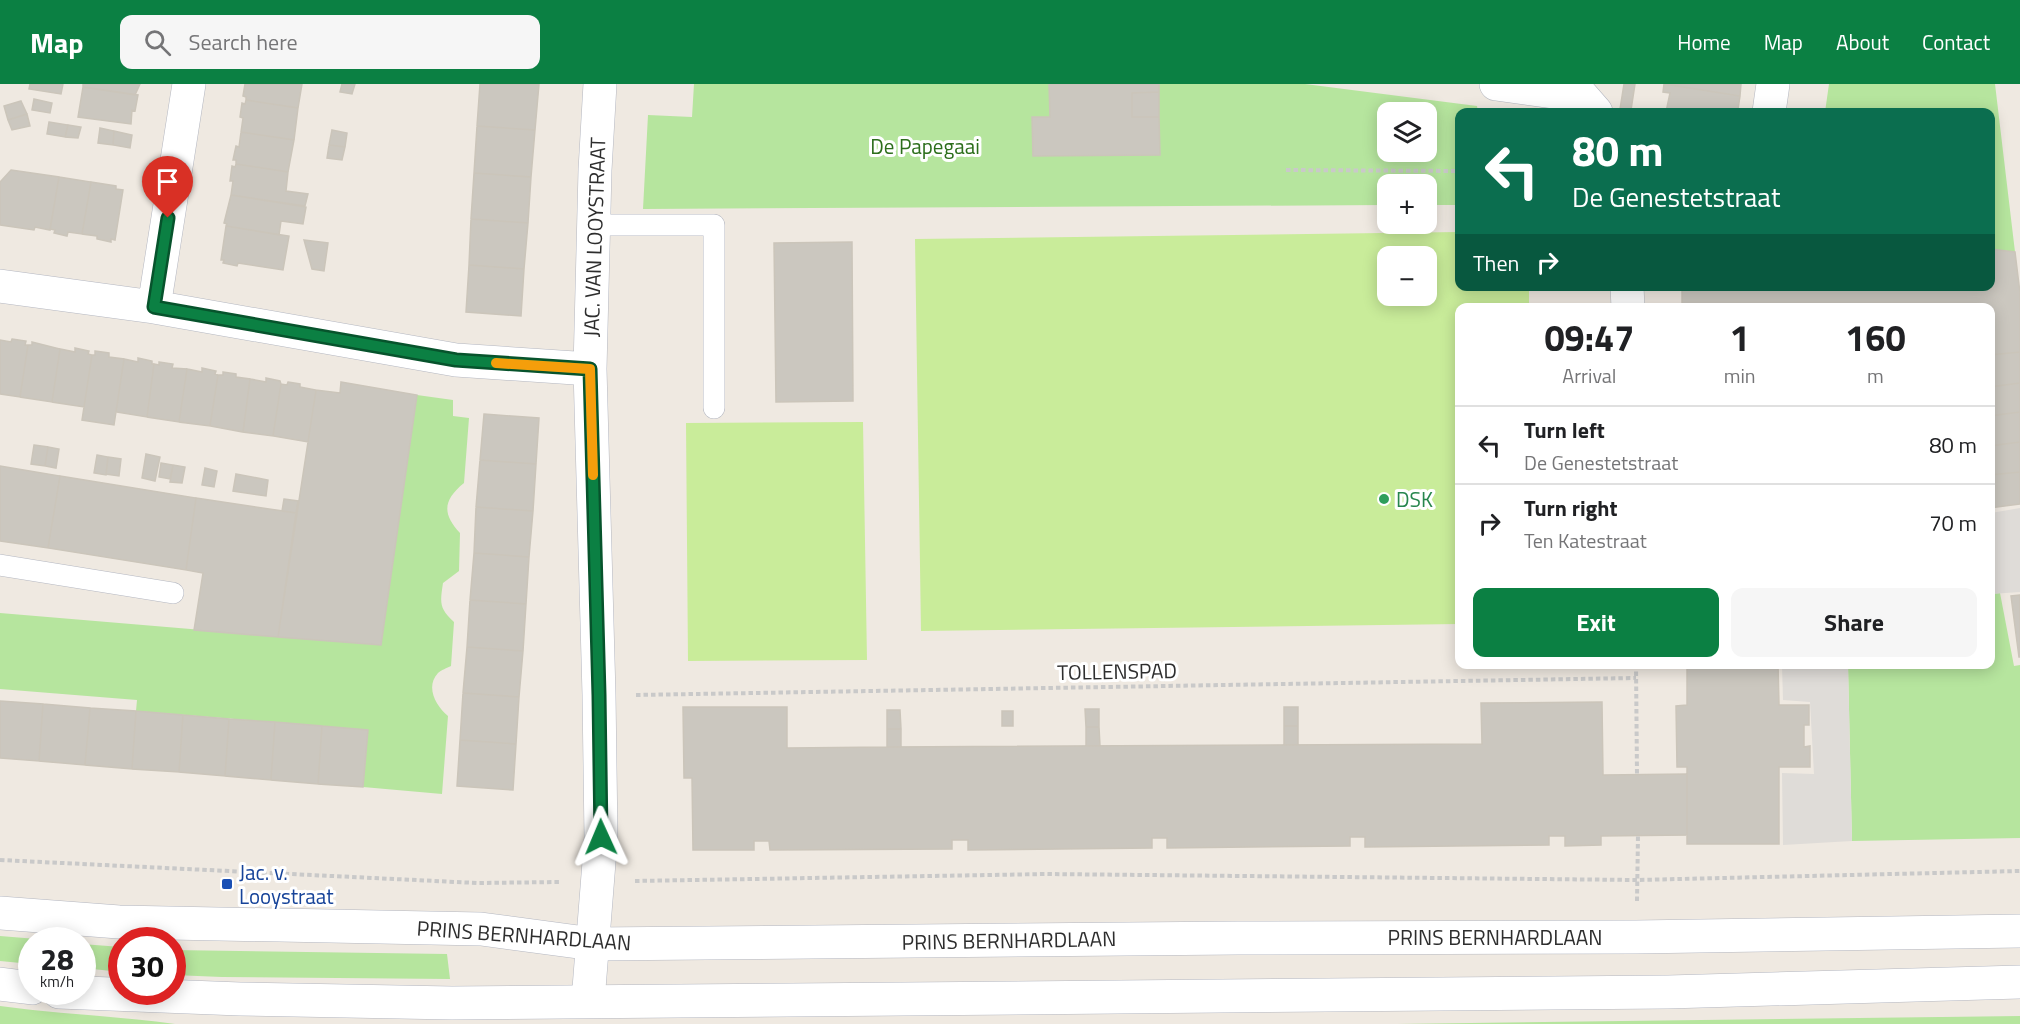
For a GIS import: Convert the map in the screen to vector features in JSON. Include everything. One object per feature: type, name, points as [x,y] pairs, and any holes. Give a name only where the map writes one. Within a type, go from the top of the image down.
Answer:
[{"type":"main road","points":[[154,307],[189,84]]},
{"type":"main road","name":"JAC. VAN LOOYSTRAAT","points":[[588,1001],[601,837],[590,369],[600,84]]},
{"type":"main road","points":[[1496,84],[1582,96],[1592,108]]},
{"type":"main road","points":[[1770,108],[1773,84]]},
{"type":"main road","points":[[0,286],[154,307],[456,360],[590,369]]},
{"type":"main road","name":"PRINS BERNHARDLAAN","points":[[0,913],[119,922],[481,929],[592,944],[2020,932]]},
{"type":"main road","points":[[96,993],[452,1003],[1668,992],[2020,982]]},
{"type":"main road","points":[[0,984],[18,986]]},
{"type":"lane","points":[[594,225],[714,225],[714,408]]},
{"type":"lane","points":[[0,565],[173,593]]},
{"type":"path","points":[[1286,170],[1455,171]]},
{"type":"path","points":[[1636,669],[1637,775]]},
{"type":"path","name":"TOLLENSPAD","points":[[599,695],[1636,678]]},
{"type":"path","points":[[1637,880],[1638,835]]},
{"type":"path","points":[[0,860],[477,883],[1047,874],[1637,880],[2020,871]]},
{"type":"green space","name":"De Papegaai","points":[[694,84],[1305,84],[1477,106],[1477,108],[1455,108],[1455,205],[1437,205],[1437,174],[1377,174],[1377,205],[643,209],[648,115],[692,117]]},
{"type":"green space","points":[[1829,84],[1995,84],[2015,252],[1995,250],[1995,108],[1826,108]]},
{"type":"green space","points":[[1455,232],[1455,291],[1529,291],[1529,303],[1455,303],[1455,624],[921,631],[915,239]]},
{"type":"green space","points":[[417,395],[453,400],[453,416],[469,418],[464,483],[452,495],[447,507],[450,520],[460,533],[459,571],[443,583],[441,596],[443,609],[454,622],[451,666],[438,673],[432,684],[436,702],[448,716],[442,794],[363,787],[368,730],[136,711],[137,700],[0,689],[0,613],[381,645]]},
{"type":"green space","points":[[863,422],[867,660],[688,661],[686,423]]},
{"type":"green space","points":[[2000,593],[2014,666],[2020,665],[2020,838],[1852,841],[1848,669],[1995,669],[1995,594]]},
{"type":"green space","points":[[0,936],[18,937],[18,963],[0,961]]},
{"type":"green space","points":[[96,945],[108,946],[108,971],[96,969]]},
{"type":"green space","points":[[186,950],[447,954],[450,979],[186,976]]},
{"type":"green space","points":[[0,1006],[131,1019],[175,1024],[0,1024]]},
{"type":"green space","points":[[2020,1016],[2020,1024],[1397,1024]]},
{"type":"shaded area","points":[[2020,508],[2020,592],[1995,594],[1995,512]]},
{"type":"shaded area","points":[[1782,669],[1848,669],[1852,841],[1783,845],[1782,773],[1814,774],[1810,702],[1783,700]]},
{"type":"building","points":[[30,84],[63,84],[61,94],[29,89]]},
{"type":"building","points":[[83,84],[140,84],[135,95],[83,87]]},
{"type":"building","points":[[245,84],[302,84],[298,108],[246,100],[243,96]]},
{"type":"building","points":[[342,84],[355,84],[352,94],[340,92]]},
{"type":"building","points":[[480,84],[539,84],[535,130],[477,126]]},
{"type":"building","points":[[1049,84],[1159,84],[1159,92],[1132,93],[1132,117],[1159,117],[1160,155],[1033,156],[1032,117],[1050,117]]},
{"type":"building","points":[[1624,84],[1635,84],[1631,108],[1620,108]]},
{"type":"building","points":[[1664,84],[1741,84],[1740,96]]},
{"type":"building","points":[[1664,84],[1740,96],[1738,108],[1667,108],[1670,93],[1663,92]]},
{"type":"building","points":[[83,87],[138,95],[135,111],[132,110],[131,124],[78,117]]},
{"type":"building","points":[[1159,92],[1159,117],[1132,117],[1132,93]]},
{"type":"building","points":[[34,99],[52,103],[50,113],[32,110]]},
{"type":"building","points":[[246,100],[298,108],[294,140],[241,132],[242,103],[245,104]]},
{"type":"building","points":[[21,101],[27,114],[8,120],[4,106]]},
{"type":"building","points":[[27,114],[30,126],[12,130],[8,120]]},
{"type":"building","points":[[49,122],[68,125],[65,137],[47,134]]},
{"type":"building","points":[[68,125],[81,127],[78,138],[65,137]]},
{"type":"building","points":[[477,126],[535,130],[531,177],[474,173]]},
{"type":"building","points":[[100,128],[114,131],[113,145],[98,143]]},
{"type":"building","points":[[332,130],[347,133],[345,147],[329,145]]},
{"type":"building","points":[[114,131],[132,135],[130,148],[113,145]]},
{"type":"building","points":[[241,132],[294,140],[288,172],[236,164],[236,160],[233,160],[236,146],[239,147]]},
{"type":"building","points":[[329,145],[345,147],[342,160],[327,158]]},
{"type":"building","points":[[236,164],[288,172],[286,191],[308,194],[305,206],[231,195],[232,166],[235,167]]},
{"type":"building","points":[[11,170],[59,177],[50,230],[0,225],[0,182]]},
{"type":"building","points":[[474,173],[531,177],[528,223],[471,219]]},
{"type":"building","points":[[59,177],[91,182],[82,234],[68,232],[67,236],[54,233],[55,230],[50,229]]},
{"type":"building","points":[[91,182],[116,186],[116,189],[123,190],[115,240],[111,239],[111,242],[97,239],[97,236],[82,234]]},
{"type":"building","points":[[231,195],[306,207],[303,224],[281,221],[279,235],[226,226],[227,224],[224,223]]},
{"type":"building","points":[[471,219],[528,223],[524,269],[469,265]]},
{"type":"building","points":[[226,226],[289,236],[283,270],[223,263],[224,260],[221,260]]},
{"type":"building","points":[[304,240],[328,243],[324,271],[312,269]]},
{"type":"building","points":[[852,242],[853,401],[776,402],[774,243]]},
{"type":"building","points":[[1995,250],[2015,252],[2020,293],[2020,352],[1995,354],[1995,303],[1682,303],[1682,291],[1995,291]]},
{"type":"building","points":[[469,265],[524,269],[521,316],[466,312]]},
{"type":"building","points":[[12,339],[26,341],[25,345],[28,345],[20,397],[0,394],[0,340],[11,342]]},
{"type":"building","points":[[32,342],[60,349],[52,402],[20,397],[28,345],[32,345]]},
{"type":"building","points":[[75,348],[89,351],[88,354],[92,355],[84,407],[52,402],[60,349],[75,352]]},
{"type":"building","points":[[95,351],[109,353],[109,357],[124,359],[114,425],[82,420],[92,355],[95,355]]},
{"type":"building","points":[[2020,352],[2020,383],[1995,386],[1995,354]]},
{"type":"building","points":[[138,358],[152,361],[154,364],[147,417],[116,412],[124,359],[138,362]]},
{"type":"building","points":[[159,362],[173,364],[172,368],[187,369],[179,422],[147,417],[154,364],[159,365]]},
{"type":"building","points":[[202,368],[216,371],[215,374],[218,375],[210,426],[179,422],[187,369],[202,372]]},
{"type":"building","points":[[223,372],[250,379],[243,432],[210,426],[218,375],[223,375]]},
{"type":"building","points":[[266,378],[280,381],[281,384],[273,436],[243,432],[250,379],[266,382]]},
{"type":"building","points":[[288,382],[316,390],[308,442],[273,436],[281,384],[287,385]]},
{"type":"building","points":[[341,382],[417,395],[381,645],[278,637],[316,390],[340,393]]},
{"type":"building","points":[[2020,383],[2020,412],[1995,415],[1995,386]]},
{"type":"building","points":[[2020,412],[2020,442],[1995,445],[1995,415]]},
{"type":"building","points":[[484,414],[539,418],[536,464],[480,460]]},
{"type":"building","points":[[2020,442],[2020,472],[1995,474],[1995,445]]},
{"type":"building","points":[[34,445],[48,447],[45,466],[31,464]]},
{"type":"building","points":[[48,447],[59,449],[56,468],[45,466]]},
{"type":"building","points":[[146,454],[160,457],[155,481],[142,478]]},
{"type":"building","points":[[97,455],[108,457],[106,475],[94,473]]},
{"type":"building","points":[[108,457],[121,459],[119,476],[106,474]]},
{"type":"building","points":[[480,460],[536,464],[533,511],[476,507]]},
{"type":"building","points":[[161,463],[173,465],[170,479],[159,477]]},
{"type":"building","points":[[173,465],[185,467],[182,483],[170,482]]},
{"type":"building","points":[[0,466],[60,476],[48,548],[0,541]]},
{"type":"building","points":[[205,468],[217,471],[214,487],[202,485]]},
{"type":"building","points":[[2020,472],[2020,504],[1995,507],[1995,474]]},
{"type":"building","points":[[236,474],[268,480],[266,496],[233,491]]},
{"type":"building","points":[[60,476],[196,498],[186,570],[48,548]]},
{"type":"building","points":[[196,498],[296,513],[278,637],[194,630],[203,573],[186,570]]},
{"type":"building","points":[[284,499],[298,501],[296,513],[282,511]]},
{"type":"building","points":[[476,507],[533,511],[529,557],[474,553]]},
{"type":"building","points":[[474,553],[529,557],[526,604],[470,600]]},
{"type":"building","points":[[2020,595],[2020,657],[2019,657],[2011,596]]},
{"type":"building","points":[[470,600],[526,604],[523,651],[467,647]]},
{"type":"building","points":[[467,647],[523,651],[519,697],[463,693]]},
{"type":"building","points":[[1687,669],[1778,669],[1779,705],[1809,705],[1809,725],[1804,725],[1804,747],[1810,746],[1810,767],[1779,767],[1779,844],[1687,844],[1687,767],[1677,767],[1676,706],[1687,705]]},
{"type":"building","points":[[463,693],[519,697],[516,744],[460,740]]},
{"type":"building","points":[[0,701],[43,704],[39,761],[0,758]]},
{"type":"building","points":[[1602,702],[1603,775],[1687,774],[1687,835],[1601,836],[1601,845],[1565,846],[1565,836],[1549,836],[1549,845],[1365,847],[1365,837],[1350,837],[1350,846],[1167,848],[1167,838],[1152,838],[1152,848],[968,850],[968,840],[952,840],[952,849],[770,850],[769,841],[754,841],[754,850],[693,850],[692,778],[684,778],[683,707],[787,707],[787,748],[1482,744],[1481,703]]},
{"type":"building","points":[[43,704],[90,708],[85,765],[39,761]]},
{"type":"building","points":[[1284,707],[1298,707],[1298,726],[1284,726]]},
{"type":"building","points":[[90,708],[136,711],[132,769],[85,765]]},
{"type":"building","points":[[1085,709],[1099,709],[1099,727],[1086,727]]},
{"type":"building","points":[[887,710],[900,710],[901,729],[887,729]]},
{"type":"building","points":[[136,711],[183,715],[179,772],[132,769]]},
{"type":"building","points":[[1002,711],[1013,711],[1013,726],[1002,726]]},
{"type":"building","points":[[183,715],[229,719],[225,776],[179,772]]},
{"type":"building","points":[[229,719],[275,722],[271,780],[225,776]]},
{"type":"building","points":[[275,722],[322,726],[318,784],[271,780]]},
{"type":"building","points":[[322,726],[368,730],[363,787],[318,784]]},
{"type":"building","points":[[1284,726],[1298,726],[1298,745],[1284,745]]},
{"type":"building","points":[[1086,727],[1099,727],[1100,746],[1086,746]]},
{"type":"building","points":[[887,729],[901,729],[901,747],[887,747]]},
{"type":"building","points":[[460,740],[516,744],[513,790],[457,786]]},
{"type":"slow traffic","points":[[496,363],[590,369],[593,475]]},
{"type":"place","name":"DSK","points":[[1384,499]]},
{"type":"place","name":"Jac. v. Looystraat","points":[[227,884]]},
{"type":"route","points":[[168,218],[154,307],[456,360],[590,369],[601,837]]}]
